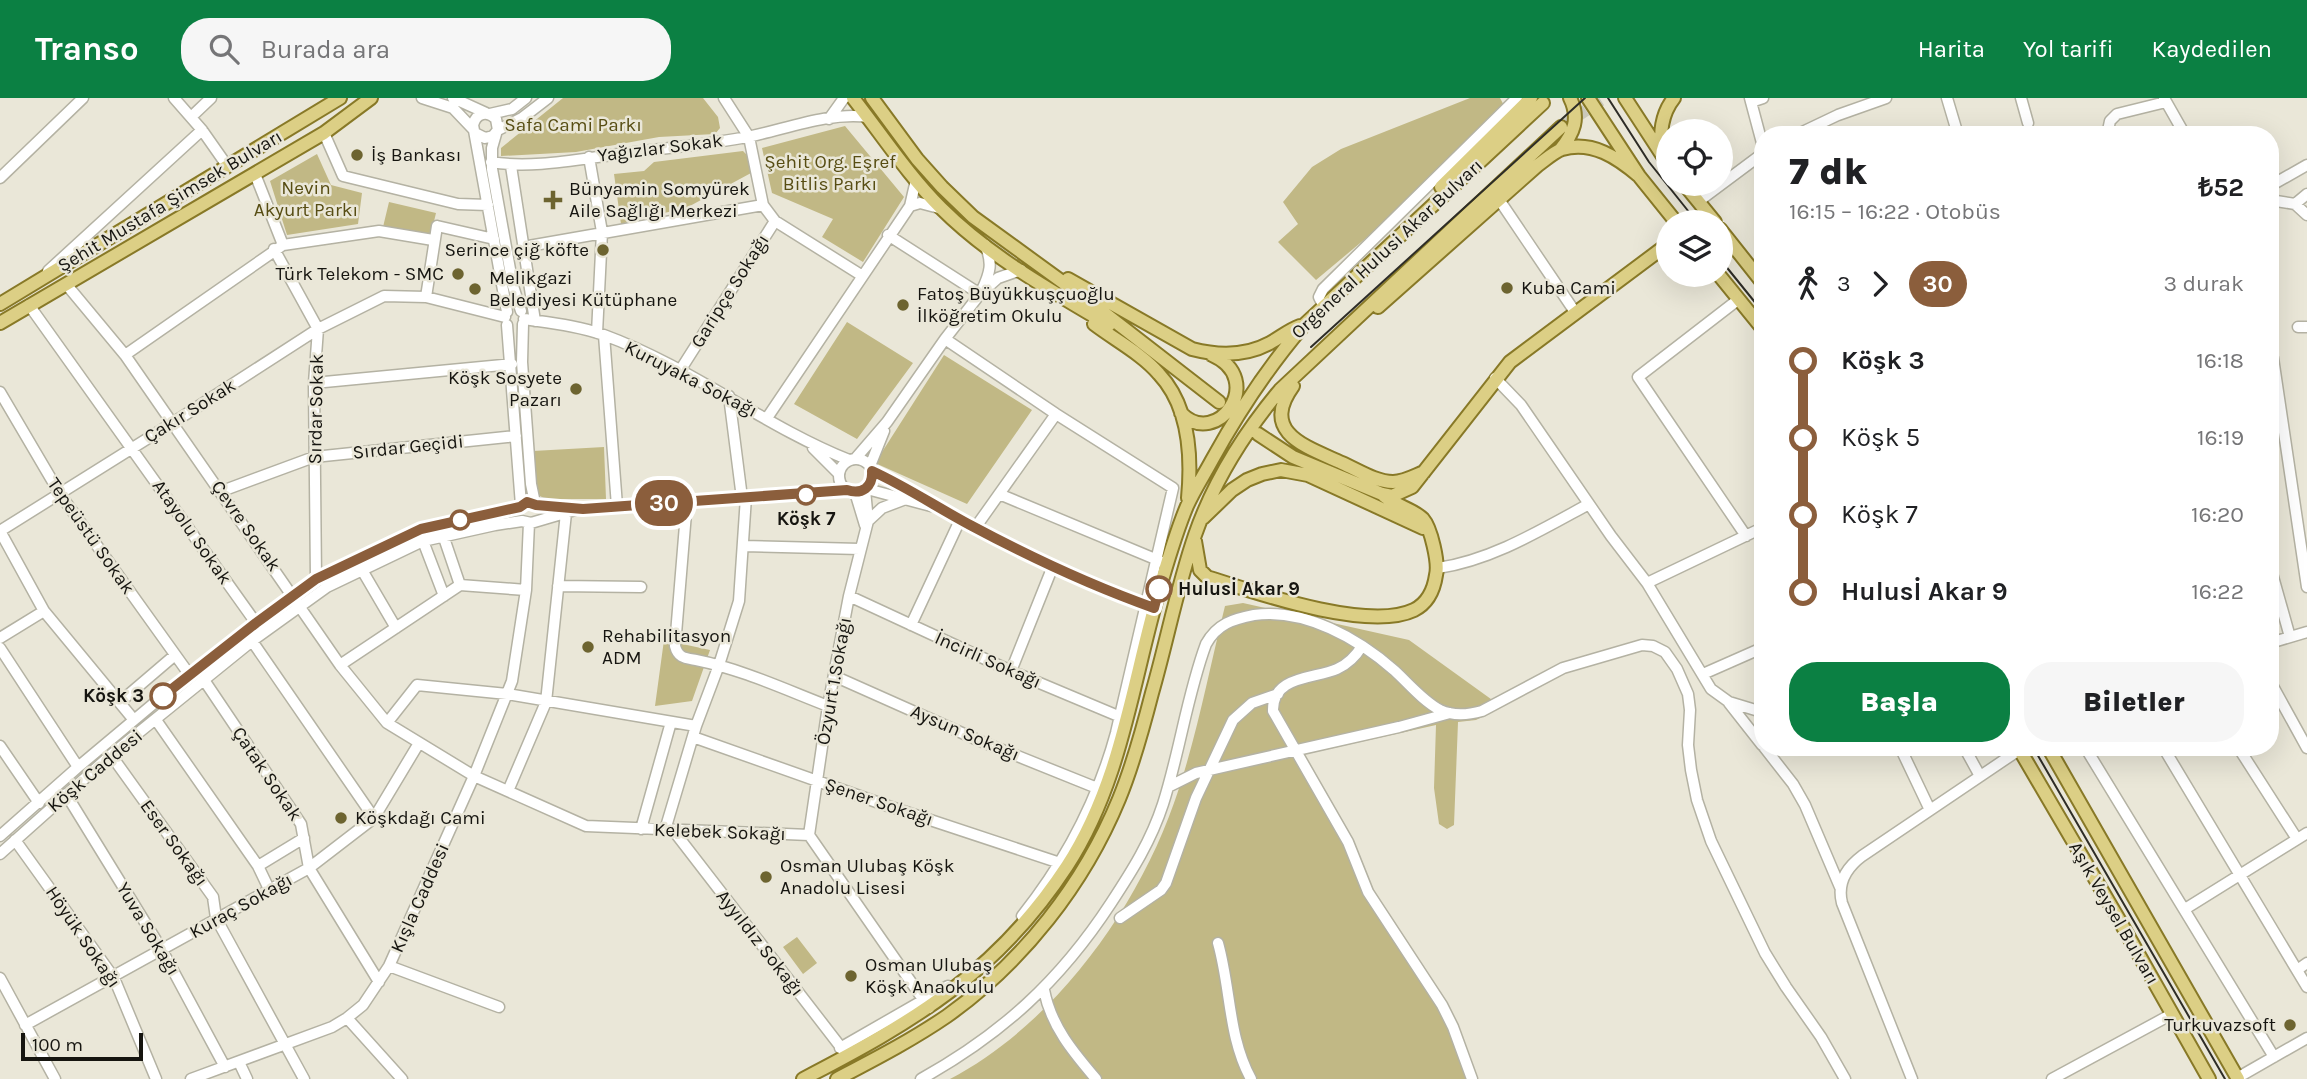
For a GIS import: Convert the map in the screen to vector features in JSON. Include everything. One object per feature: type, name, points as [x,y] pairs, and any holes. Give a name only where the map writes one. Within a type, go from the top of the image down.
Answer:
[{"type":"main road","name":"Şehit Mustafa Şimsek Bulvarı","points":[[0,304],[340,98]]},
{"type":"main road","name":"Şehit Mustafa Şimsek Bulvarı","points":[[0,323],[324,133],[371,98]]},
{"type":"main road","points":[[853,98],[916,180],[942,209],[985,245],[1021,270],[1153,351]]},
{"type":"main road","points":[[872,98],[942,187],[973,217],[1219,402]]},
{"type":"main road","points":[[1345,328],[1387,301],[1538,165],[1560,150],[1575,128],[1576,110],[1570,98]]},
{"type":"main road","points":[[1588,98],[1639,176],[1666,210]]},
{"type":"main road","points":[[1625,98],[1656,145]]},
{"type":"main road","points":[[1664,119],[1674,98]]},
{"type":"main road","name":"Orgeneral Hulusi Akar Bulvarı","points":[[803,1079],[844,1052],[895,1030],[971,975],[1030,915],[1090,824],[1105,791],[1162,561],[1187,506],[1248,398],[1272,363],[1304,325],[1537,100]]},
{"type":"main road","name":"Orgeneral Hulusi Akar Bulvarı","points":[[837,1079],[930,1027],[977,992],[1037,932],[1079,876],[1103,833],[1126,780],[1153,692],[1194,536],[1220,479],[1257,418],[1280,390],[1561,127]]},
{"type":"main road","points":[[1560,150],[1576,147],[1599,150],[1619,159],[1639,176]]},
{"type":"main road","points":[[1695,196],[1706,210]]},
{"type":"main road","points":[[1733,245],[1754,272]]},
{"type":"main road","points":[[1258,434],[1293,457],[1382,494],[1392,496],[1408,491],[1510,362],[1656,253]]},
{"type":"main road","points":[[1029,258],[1100,295],[1192,349],[1223,360],[1233,369],[1236,378],[1234,398],[1223,416],[1215,422],[1197,424],[1181,413]]},
{"type":"main road","points":[[1729,287],[1754,318]]},
{"type":"main road","points":[[1071,303],[1088,320],[1161,375],[1168,385],[1181,413],[1188,439],[1191,462],[1187,506]]},
{"type":"main road","points":[[1207,353],[1239,353],[1254,349],[1304,325]]},
{"type":"main road","points":[[1313,360],[1286,396],[1282,408],[1284,427],[1289,436],[1298,443],[1384,481],[1404,481],[1425,472]]},
{"type":"main road","points":[[1200,520],[1232,490],[1247,480],[1281,470],[1308,475],[1333,486],[1420,525],[1431,537]]},
{"type":"main road","points":[[1194,536],[1200,570],[1207,577],[1329,611],[1378,616],[1415,609],[1431,592],[1438,568],[1431,537],[1422,518],[1390,502],[1382,494]]},
{"type":"main road","name":"Aşık Veysel Bulvarı","points":[[2023,756],[2209,1079]]},
{"type":"main road","name":"Aşık Veysel Bulvarı","points":[[2055,756],[2238,1079]]},
{"type":"street","points":[[0,178],[83,98]]},
{"type":"street","points":[[173,98],[202,130],[228,167]]},
{"type":"street","points":[[191,117],[211,98]]},
{"type":"street","points":[[422,98],[453,108],[474,131],[485,138],[522,118],[548,98]]},
{"type":"street","points":[[453,98],[488,113],[498,122],[491,162],[513,286],[526,319]]},
{"type":"street","points":[[511,166],[523,247],[526,319],[522,362],[531,484],[540,513],[529,521],[518,514],[520,506],[512,364],[494,239],[474,131],[476,118],[512,109],[526,98]]},
{"type":"street","name":"Garipçe Sokağı","points":[[681,369],[775,221],[763,205],[749,137],[724,98]]},
{"type":"street","points":[[829,119],[844,98]]},
{"type":"street","points":[[1326,305],[1319,300],[1323,289],[1517,98]]},
{"type":"street","points":[[1758,126],[1751,100],[1763,98]]},
{"type":"street","points":[[1816,126],[1886,98]]},
{"type":"street","points":[[1947,98],[1955,126]]},
{"type":"street","points":[[2021,98],[2028,123]]},
{"type":"street","points":[[2109,126],[2117,114],[2165,100],[2180,126]]},
{"type":"street","name":"Yağızlar Sokak","points":[[491,162],[511,166],[589,157],[749,137],[829,119],[868,117]]},
{"type":"street","points":[[40,278],[202,130]]},
{"type":"street","points":[[324,133],[343,176],[458,204],[488,205]]},
{"type":"street","points":[[589,157],[602,232],[600,334],[617,506]]},
{"type":"street","points":[[1699,201],[1754,160]]},
{"type":"street","points":[[2279,181],[2307,165]]},
{"type":"street","name":"Sırdar Sokak","points":[[255,174],[278,247],[318,329],[314,383],[316,579]]},
{"type":"street","points":[[767,418],[909,206],[916,180]]},
{"type":"street","points":[[2295,204],[2307,194]]},
{"type":"street","points":[[1500,201],[1575,312]]},
{"type":"street","points":[[2279,202],[2295,204],[2307,215]]},
{"type":"street","points":[[909,206],[920,203],[942,209]]},
{"type":"street","points":[[523,247],[763,205]]},
{"type":"street","points":[[775,221],[861,275]]},
{"type":"street","points":[[494,239],[437,226],[426,297],[506,318],[515,328],[526,319]]},
{"type":"street","points":[[125,355],[278,247],[379,231],[433,240]]},
{"type":"street","points":[[888,235],[981,293]]},
{"type":"street","points":[[981,293],[991,264],[985,245]]},
{"type":"street","points":[[811,494],[839,475],[844,463],[852,459],[887,422],[945,338],[981,293],[998,278],[1021,270]]},
{"type":"street","name":"Çevre Sokak","points":[[66,284],[125,355],[174,422],[341,665],[387,723],[474,776]]},
{"type":"street","name":"Çakır Sokak","points":[[0,531],[318,329],[384,296],[426,297]]},
{"type":"street","points":[[1739,299],[1638,377],[1746,536]]},
{"type":"street","name":"Atayolu Sokak","points":[[29,305],[256,623]]},
{"type":"street","points":[[506,318],[513,309],[526,319]]},
{"type":"street","name":"Kuruyaka Sokağı","points":[[526,319],[600,334],[681,369],[810,445],[852,459]]},
{"type":"street","points":[[945,338],[1056,414],[1173,488],[1162,561],[999,494]]},
{"type":"street","points":[[314,383],[512,364]]},
{"type":"street","points":[[1495,378],[1521,405],[1647,583],[1711,689],[1729,702],[1754,734]]},
{"type":"street","name":"Tepeüstü Sokak","points":[[0,392],[60,494],[190,674]]},
{"type":"street","points":[[669,830],[692,737],[739,601],[744,498],[729,396]]},
{"type":"street","points":[[2279,398],[2307,587]]},
{"type":"street","points":[[975,528],[1056,414]]},
{"type":"street","points":[[520,506],[527,502],[583,509],[859,490],[871,484],[871,469],[887,422]]},
{"type":"street","name":"Sırdar Geçidi","points":[[222,491],[314,457],[516,436]]},
{"type":"street","name":"Kuruyaka Sokağı","points":[[810,445],[839,475]]},
{"type":"street","points":[[852,459],[860,459],[871,469],[975,528],[1053,566],[1150,606]]},
{"type":"street","points":[[839,475],[841,484],[938,508]]},
{"type":"street","points":[[859,490],[867,525]]},
{"type":"street","points":[[867,525],[882,508],[906,500]]},
{"type":"street","points":[[688,501],[676,649],[681,657],[719,665],[828,706]]},
{"type":"street","points":[[1438,568],[1484,556],[1537,533],[1589,504]]},
{"type":"street","name":"Köşk Caddesi","points":[[0,836],[190,674],[316,579],[421,529],[520,506]]},
{"type":"street","name":"Köşk Caddesi","points":[[0,854],[111,755],[252,641],[327,587],[423,541],[583,509]]},
{"type":"street","points":[[508,791],[546,702],[566,513]]},
{"type":"street","points":[[911,625],[960,520]]},
{"type":"street","name":"Kışla Caddesi","points":[[191,1079],[332,1027],[363,1004],[389,966],[474,776],[512,681],[526,590],[529,521]]},
{"type":"street","name":"Özyurt 1.Sokağı","points":[[810,835],[828,706],[849,596],[867,525]]},
{"type":"street","points":[[0,531],[44,611],[134,720]]},
{"type":"street","points":[[1647,583],[1754,532]]},
{"type":"street","points":[[443,535],[460,585]]},
{"type":"street","points":[[423,541],[444,596]]},
{"type":"street","points":[[743,546],[860,550]]},
{"type":"street","points":[[1011,671],[1053,566]]},
{"type":"street","points":[[362,570],[396,628]]},
{"type":"street","points":[[341,665],[460,585],[526,590]]},
{"type":"street","points":[[558,586],[641,587]]},
{"type":"street","name":"İncirli Sokağı","points":[[849,596],[1011,671],[1124,718]]},
{"type":"street","points":[[2279,598],[2290,637]]},
{"type":"street","points":[[0,638],[44,611]]},
{"type":"street","points":[[921,1079],[992,1034],[1044,989],[1086,941],[1130,875],[1152,832],[1168,787],[1203,650],[1209,638],[1218,627],[1229,621],[1251,616],[1289,616],[1330,629],[1362,646],[1385,662],[1438,709],[1450,713],[1469,714],[1482,711],[1563,668],[1637,646],[1653,646],[1665,652],[1677,669],[1688,694],[1690,770],[1711,841],[1765,953],[1821,1037],[1845,1079]]},
{"type":"street","points":[[2279,640],[2307,632]]},
{"type":"street","points":[[252,641],[374,818]]},
{"type":"street","points":[[1362,646],[1343,666],[1327,673],[1297,679],[1278,694],[1274,700],[1273,711],[1348,842],[1367,892],[1442,1005],[1472,1079]]},
{"type":"street","points":[[0,648],[78,767]]},
{"type":"street","points":[[1703,674],[1754,652]]},
{"type":"street","points":[[120,702],[175,655]]},
{"type":"street","name":"Aysun Sokağı","points":[[834,676],[980,741],[1097,788]]},
{"type":"street","name":"Çatak Sokak","points":[[204,680],[301,824],[309,868],[379,982]]},
{"type":"street","points":[[387,723],[417,685],[507,694],[696,726]]},
{"type":"street","points":[[1120,918],[1161,890],[1166,883],[1196,797],[1237,714],[1252,703],[1278,694]]},
{"type":"street","points":[[2279,697],[2307,748]]},
{"type":"street","points":[[1729,702],[1754,710]]},
{"type":"street","points":[[1168,787],[1187,775],[1208,769],[1399,727],[1450,713]]},
{"type":"street","points":[[1063,864],[1124,718]]},
{"type":"street","points":[[156,720],[258,866],[269,889]]},
{"type":"street","points":[[641,829],[671,722]]},
{"type":"street","name":"Şener Sokağı","points":[[692,737],[1063,864]]},
{"type":"street","name":"Kuraç Sokağı","points":[[25,1025],[309,868],[374,818],[419,743]]},
{"type":"street","points":[[0,746],[39,803]]},
{"type":"street","name":"Eser Sokağı","points":[[111,755],[213,897],[216,918],[304,1079]]},
{"type":"street","points":[[1771,756],[1793,784],[1805,805],[1840,888],[1842,903],[1912,1079]]},
{"type":"street","points":[[1904,756],[1930,810]]},
{"type":"street","points":[[1969,756],[1980,776]]},
{"type":"street","points":[[1840,888],[1844,876],[1856,861],[2007,756]]},
{"type":"street","points":[[2091,756],[2274,1057]]},
{"type":"street","points":[[2168,756],[2307,987]]},
{"type":"street","points":[[2244,756],[2297,839]]},
{"type":"street","name":"Kelebek Sokağı","points":[[474,776],[586,826],[810,835],[926,1005]]},
{"type":"street","name":"Yuva Sokağı","points":[[66,794],[162,950],[225,1067]]},
{"type":"street","name":"Ayyıldız Sokağı","points":[[669,830],[844,1052]]},
{"type":"street","points":[[2185,909],[2307,833]]},
{"type":"street","points":[[258,866],[304,838]]},
{"type":"street","name":"Höyük Sokağı","points":[[15,840],[114,978],[156,1079]]},
{"type":"street","points":[[1218,943],[1228,983],[1235,1040],[1251,1079]]},
{"type":"street","points":[[2297,970],[2307,963]]},
{"type":"street","points":[[389,966],[499,1007]]},
{"type":"street","points":[[0,978],[55,1079]]},
{"type":"street","points":[[1044,989],[1057,1028],[1096,1079]]},
{"type":"street","points":[[2052,1079],[2172,1014]]},
{"type":"street","points":[[347,1018],[402,1079]]},
{"type":"street","points":[[2238,1079],[2307,1038]]},
{"type":"street","points":[[239,1062],[247,1079]]},
{"type":"green space","name":"Safa Cami Parkı","points":[[563,98],[703,98],[718,117],[720,128],[715,134],[659,137],[576,152],[501,156],[501,148]]},
{"type":"green space","points":[[1470,98],[1500,98],[1508,113],[1439,177],[1316,280],[1278,242],[1298,224],[1283,202],[1312,167],[1341,149]]},
{"type":"green space","name":"Şehit Org. Eşref Bitlis Parkı","points":[[845,126],[904,197],[863,262],[822,237],[833,219],[772,193],[762,148]]},
{"type":"green space","points":[[743,151],[753,161],[751,173],[688,207],[621,224],[614,174],[644,171],[654,162]]},
{"type":"green space","name":"Nevin Akyurt Parkı","points":[[317,154],[331,185],[362,193],[358,224],[287,235],[270,181]]},
{"type":"green space","points":[[389,202],[436,213],[430,238],[383,227]]},
{"type":"green space","points":[[847,322],[913,363],[857,439],[794,404]]},
{"type":"green space","points":[[944,355],[1032,410],[967,504],[875,463]]},
{"type":"green space","points":[[604,447],[606,499],[545,499],[537,494],[533,451]]},
{"type":"green space","points":[[1243,603],[1409,640],[1502,707],[1476,720],[1458,722],[1454,825],[1447,829],[1439,824],[1434,788],[1436,725],[1302,755],[1476,1079],[950,1079],[988,1056],[1023,1028],[1056,996],[1114,924],[1158,844],[1174,803],[1196,730],[1225,606]]},
{"type":"green space","points":[[664,640],[710,650],[692,701],[655,706]]},
{"type":"green space","points":[[797,937],[817,963],[803,974],[783,947]]},
{"type":"tunnel","points":[[1561,127],[1604,98]]},
{"type":"tram line","points":[[1311,347],[1585,98]]},
{"type":"tram line","points":[[1608,98],[1649,162],[1687,210]]},
{"type":"tram line","points":[[1733,275],[1754,301]]},
{"type":"tram line","points":[[2038,756],[2225,1079]]},
{"type":"bus line","name":"30","points":[[163,696],[316,579],[421,529],[520,507],[527,502],[583,509],[847,490],[858,492],[871,484],[872,471],[924,497],[938,508],[975,528],[1126,598],[1154,608],[1159,589]]},
{"type":"place","name":"İş Bankası","points":[[357,155]]},
{"type":"place","name":"Bünyamin Somyürek Aile Sağlığı Merkezi","points":[[553,200]]},
{"type":"place","name":"Serince çiğ köfte","points":[[603,250]]},
{"type":"place","name":"Türk Telekom - SMC","points":[[458,274]]},
{"type":"place","name":"Kuba Cami","points":[[1507,288]]},
{"type":"place","name":"Melikgazi Belediyesi Kütüphane","points":[[475,289]]},
{"type":"place","name":"Fatoş Büyükkuşçuoğlu İlköğretim Okulu","points":[[903,305]]},
{"type":"place","name":"Köşk Sosyete Pazarı","points":[[576,389]]},
{"type":"place","name":"Köşk 7","points":[[806,495]]},
{"type":"place","name":"Hulusİ Akar 9","points":[[1159,589]]},
{"type":"place","name":"Rehabilitasyon ADM","points":[[588,647]]},
{"type":"place","name":"Köşk 3","points":[[163,696]]},
{"type":"place","name":"Köşkdağı Cami","points":[[341,818]]},
{"type":"place","name":"Osman Ulubaş Köşk Anadolu Lisesi","points":[[766,877]]},
{"type":"place","name":"Osman Ulubaş Köşk Anaokulu","points":[[851,976]]},
{"type":"place","name":"Turkuvazsoft","points":[[2290,1025]]}]
